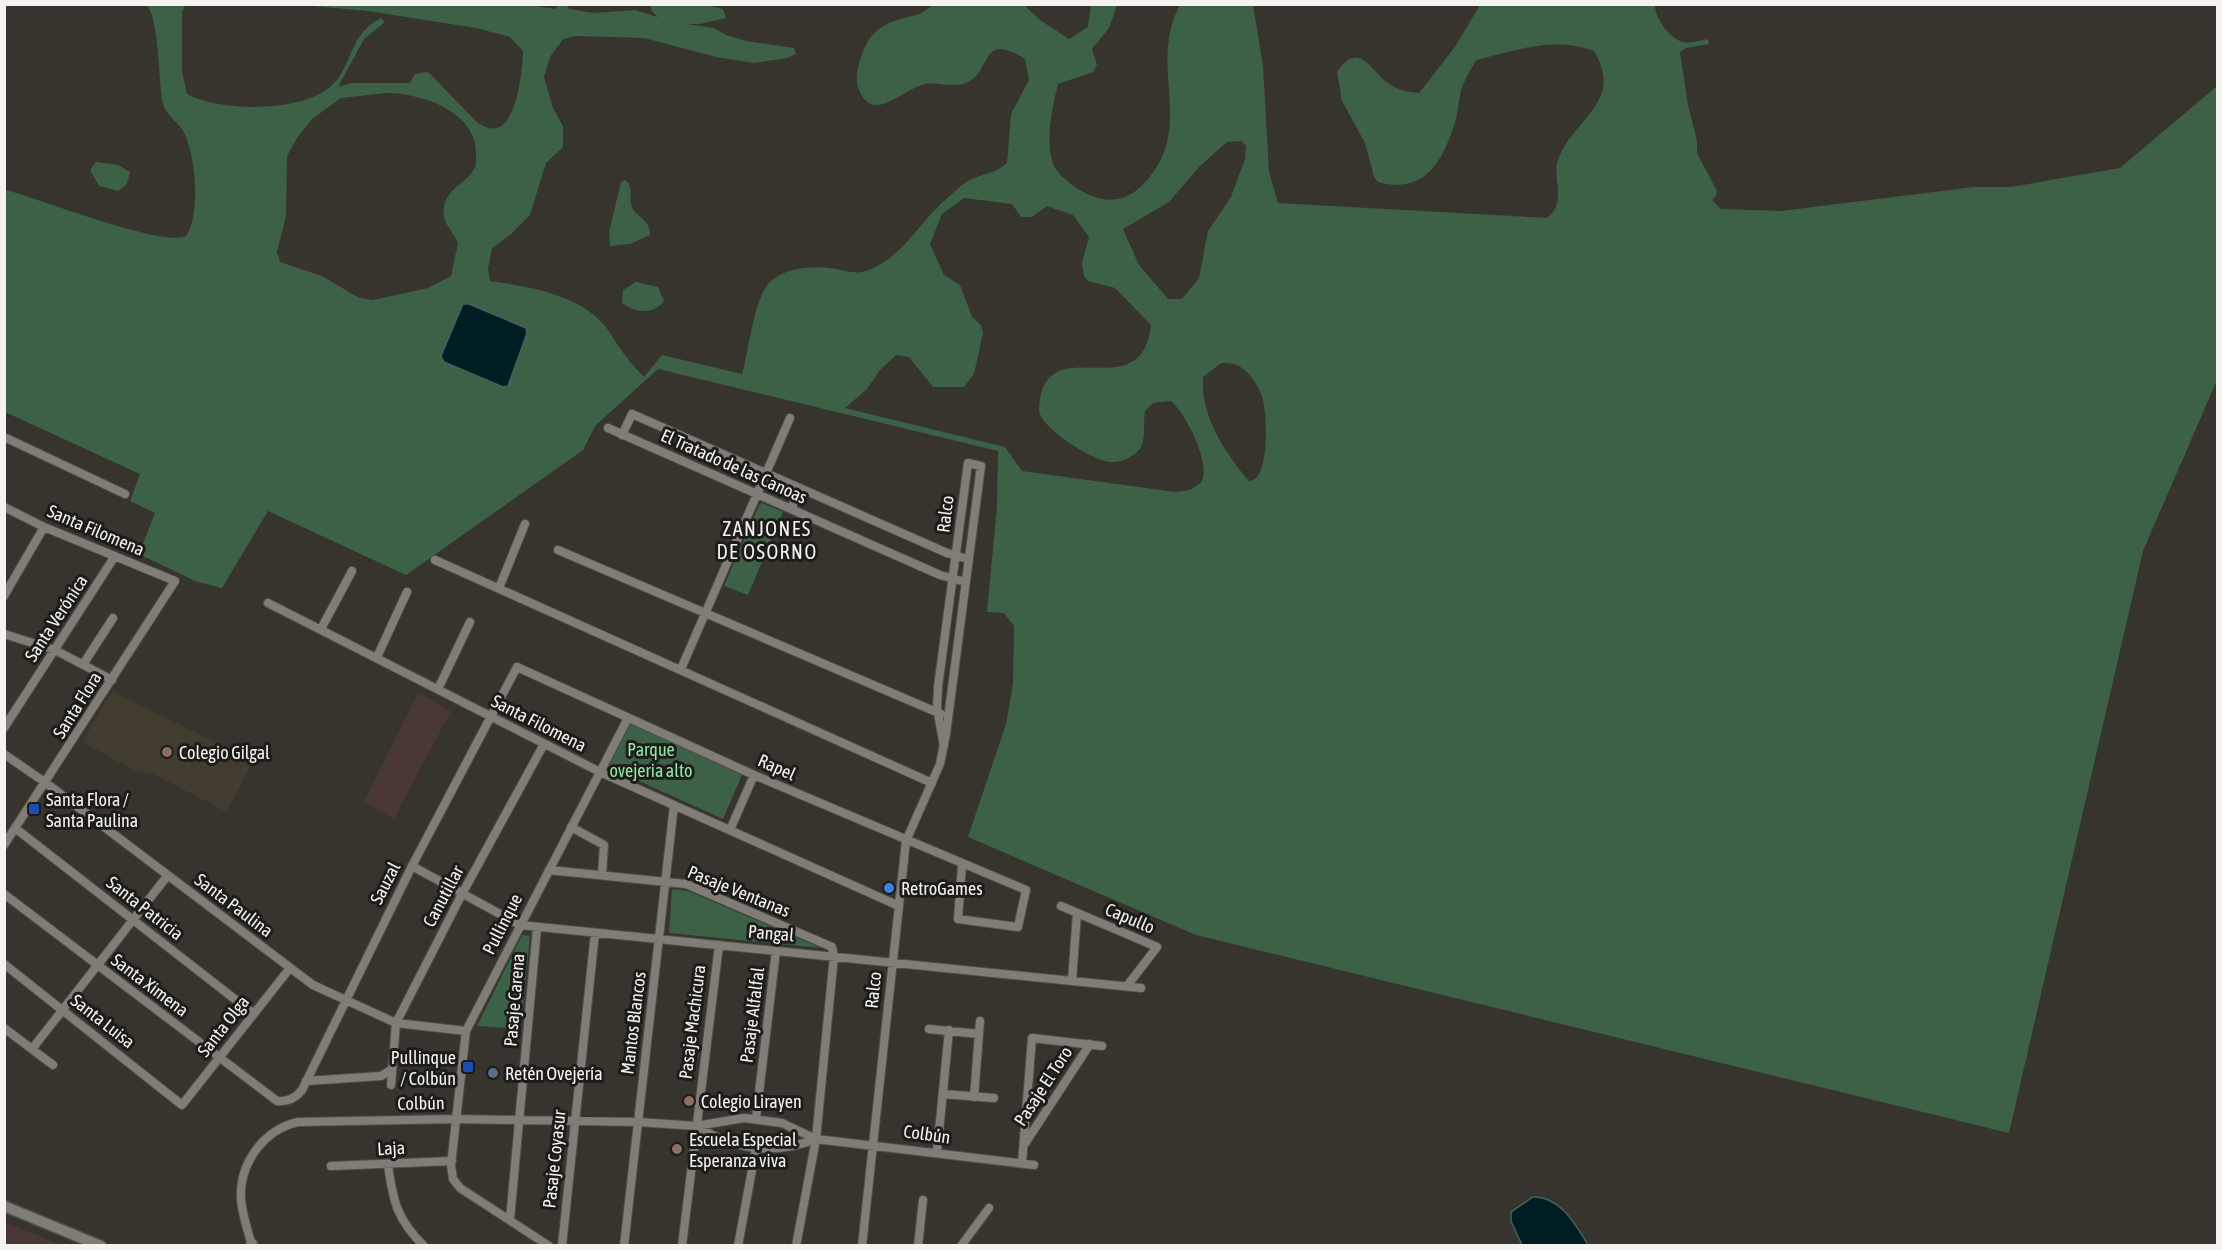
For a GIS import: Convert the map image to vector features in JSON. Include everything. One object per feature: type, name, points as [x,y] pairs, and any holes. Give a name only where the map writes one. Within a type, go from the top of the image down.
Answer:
[{"type":"street","name":"El Tratado de las Canoas","points":[[622,435],[632,414],[956,556],[968,559]]},
{"type":"street","points":[[681,669],[790,418]]},
{"type":"street","name":"El Tratado de las Canoas","points":[[608,428],[952,579],[966,582]]},
{"type":"street","points":[[4,437],[125,494]]},
{"type":"street","name":"Ralco","points":[[862,1245],[906,841],[932,783],[944,746],[981,466],[968,464],[938,687],[937,713],[944,746]]},
{"type":"street","points":[[791,509],[800,488]]},
{"type":"street","name":"Santa Filomena","points":[[4,507],[44,527],[175,581]]},
{"type":"street","points":[[499,588],[525,524]]},
{"type":"street","points":[[4,596],[44,527]]},
{"type":"street","points":[[558,550],[705,615],[948,716]]},
{"type":"street","name":"Santa Verónica","points":[[4,728],[115,556]]},
{"type":"street","points":[[435,560],[932,783]]},
{"type":"street","points":[[321,629],[352,571]]},
{"type":"street","name":"Santa Flora","points":[[4,845],[175,581]]},
{"type":"street","points":[[377,657],[407,592]]},
{"type":"street","name":"Santa Filomena","points":[[268,603],[600,772],[899,906]]},
{"type":"street","points":[[84,663],[113,618]]},
{"type":"street","points":[[438,689],[470,621]]},
{"type":"street","points":[[4,634],[55,650],[84,663],[112,680]]},
{"type":"street","name":"Sauzal","points":[[277,1101],[296,1097],[306,1081],[412,866],[517,667]]},
{"type":"street","name":"Rapel","points":[[517,667],[754,775],[962,866],[1026,890],[1018,927],[958,920],[962,866]]},
{"type":"street","name":"Pullinque","points":[[452,1161],[466,1031],[628,718]]},
{"type":"street","name":"Canutillar","points":[[391,1085],[396,1023],[462,894],[544,744]]},
{"type":"street","name":"Santa Paulina","points":[[4,754],[46,783],[313,985],[396,1023],[466,1031]]},
{"type":"street","points":[[730,830],[754,775]]},
{"type":"street","name":"Mantos Blancos","points":[[624,1245],[675,805]]},
{"type":"street","points":[[571,827],[602,843],[605,850],[602,875]]},
{"type":"street","name":"Santa Patricia","points":[[15,828],[254,1014]]},
{"type":"street","name":"Pangal","points":[[412,866],[520,925],[537,928],[893,961],[1141,988]]},
{"type":"street","name":"Pasaje Ventanas","points":[[549,870],[686,884],[832,947],[834,956]]},
{"type":"street","points":[[32,1049],[168,876]]},
{"type":"street","name":"Santa Ximena","points":[[4,894],[277,1101]]},
{"type":"street","name":"Capullo","points":[[1061,906],[1157,947],[1127,987]]},
{"type":"street","name":"Capullo","points":[[1072,981],[1077,913]]},
{"type":"street","name":"Pasaje Carena","points":[[510,1219],[537,928]]},
{"type":"street","name":"Pasaje Coyasur","points":[[562,1245],[595,933]]},
{"type":"street","name":"Pasaje Machicura","points":[[682,1245],[718,945]]},
{"type":"street","name":"Pasaje Alfalfal","points":[[756,1118],[776,951]]},
{"type":"street","points":[[796,1245],[816,1138],[834,956]]},
{"type":"street","name":"Santa Luisa","points":[[4,964],[182,1105]]},
{"type":"street","name":"Santa Olga","points":[[182,1105],[290,968]]},
{"type":"street","points":[[974,1097],[980,1021]]},
{"type":"street","points":[[4,1028],[53,1065]]},
{"type":"street","points":[[929,1029],[979,1034]]},
{"type":"street","points":[[937,1152],[949,1030]]},
{"type":"street","name":"Pasaje El Toro","points":[[1022,1163],[1032,1038],[1102,1046]]},
{"type":"street","name":"Pasaje El Toro","points":[[1023,1146],[1090,1044]]},
{"type":"street","points":[[306,1081],[381,1076],[391,1070]]},
{"type":"street","points":[[943,1094],[994,1098]]},
{"type":"street","name":"Colbún","points":[[252,1245],[242,1208],[242,1180],[253,1154],[265,1139],[279,1129],[298,1122],[456,1119],[638,1122],[696,1126],[720,1120],[756,1118],[794,1127],[816,1138],[1034,1166]]},
{"type":"street","name":"Colbún","points":[[696,1126],[730,1143],[756,1148],[781,1148],[816,1138]]},
{"type":"street","points":[[738,1245],[756,1148]]},
{"type":"street","points":[[452,1161],[452,1174],[460,1188],[549,1245]]},
{"type":"street","name":"Laja","points":[[331,1166],[452,1161]]},
{"type":"street","points":[[387,1165],[398,1214],[408,1230],[424,1245]]},
{"type":"street","points":[[918,1245],[923,1200]]},
{"type":"street","points":[[4,1206],[100,1245]]},
{"type":"street","points":[[961,1245],[989,1208]]},
{"type":"shaded area","name":"Colegio Gilgal","points":[[112,691],[253,761],[227,812],[153,774],[139,773],[82,742]]},
{"type":"shaded area","points":[[418,693],[451,711],[394,819],[364,802]]},
{"type":"shaded area","points":[[5,1222],[61,1245],[5,1245]]},
{"type":"green space","points":[[518,4],[556,9],[558,5],[567,4],[569,9],[593,13],[635,10],[658,17],[651,10],[651,5],[705,5],[723,9],[726,18],[700,24],[687,24],[714,28],[726,35],[746,41],[794,48],[796,54],[787,58],[754,63],[716,57],[644,38],[577,36],[563,39],[550,57],[544,77],[553,108],[563,126],[563,147],[546,163],[530,215],[510,235],[492,248],[488,269],[490,281],[556,295],[587,310],[600,320],[644,377],[662,355],[742,374],[756,310],[766,287],[772,280],[792,270],[815,267],[864,272],[882,264],[903,246],[941,203],[961,186],[1007,163],[1011,114],[1029,80],[1025,59],[1010,51],[1000,49],[993,51],[980,71],[966,83],[925,84],[880,105],[865,100],[859,90],[858,67],[871,37],[883,26],[920,14],[934,5],[1024,5],[1040,20],[1069,39],[1088,27],[1091,5],[1117,5],[1109,28],[1092,49],[1097,65],[1093,72],[1058,84],[1050,132],[1052,161],[1060,174],[1082,191],[1092,196],[1111,200],[1121,198],[1139,188],[1162,158],[1168,137],[1170,115],[1168,50],[1171,28],[1180,5],[1253,5],[1263,66],[1269,172],[1278,203],[1547,218],[1557,204],[1556,173],[1559,157],[1601,96],[1604,83],[1602,68],[1594,51],[1564,45],[1535,46],[1476,60],[1461,90],[1456,117],[1445,150],[1430,172],[1408,184],[1394,185],[1378,182],[1374,177],[1365,143],[1342,101],[1337,72],[1352,58],[1364,60],[1395,87],[1419,93],[1455,47],[1480,5],[1655,5],[1664,27],[1673,37],[1689,43],[1708,39],[1709,44],[1686,48],[1680,52],[1688,105],[1697,141],[1697,153],[1717,191],[1712,200],[1721,209],[1781,211],[1974,187],[2011,187],[2120,168],[2217,86],[2217,380],[2143,551],[2009,1133],[1196,935],[968,837],[1006,724],[1013,684],[1014,626],[1004,613],[987,612],[997,506],[998,451],[658,369],[595,426],[583,450],[406,575],[268,511],[222,588],[195,581],[139,554],[155,513],[130,501],[140,474],[5,412],[4,186],[6,190],[127,229],[172,238],[186,236],[191,226],[195,199],[191,152],[182,129],[164,107],[154,23],[146,5],[185,5],[182,12],[182,71],[187,94],[203,100],[222,105],[268,107],[310,98],[327,89],[339,77],[359,37],[364,30],[381,18],[385,22],[364,39],[338,87],[352,83],[410,83],[415,74],[428,72],[477,122],[490,128],[500,126],[508,118],[518,91],[523,51],[510,37],[476,28],[368,11],[302,5]],"holes":[[[386,93],[415,96],[444,107],[467,126],[474,138],[476,165],[468,177],[446,199],[443,212],[458,243],[451,276],[428,288],[373,300],[359,298],[322,276],[280,262],[277,252],[286,216],[287,156],[312,119],[341,98]],[[1241,141],[1246,146],[1245,159],[1231,197],[1208,231],[1199,278],[1182,299],[1168,299],[1139,265],[1123,229],[1169,202],[1200,166],[1227,142]],[[964,198],[1012,204],[1021,217],[1032,217],[1047,206],[1073,215],[1089,237],[1082,263],[1084,276],[1088,281],[1115,288],[1151,325],[1144,349],[1133,361],[1117,367],[1065,369],[1051,376],[1041,393],[1040,414],[1044,421],[1070,444],[1102,460],[1114,462],[1131,456],[1141,447],[1145,411],[1153,403],[1171,401],[1184,417],[1196,440],[1203,464],[1201,483],[1190,490],[1175,492],[1022,471],[1005,447],[845,408],[867,389],[880,370],[896,355],[909,357],[933,387],[964,387],[974,374],[983,333],[981,325],[972,317],[960,285],[944,275],[930,244],[942,214]],[[1221,363],[1233,364],[1251,376],[1262,395],[1266,432],[1265,446],[1261,470],[1256,478],[1249,481],[1231,458],[1216,433],[1206,405],[1203,377]]]},
{"type":"green space","points":[[96,162],[118,165],[130,172],[127,184],[118,191],[99,186],[90,170]]},
{"type":"green space","points":[[625,180],[631,189],[632,207],[646,222],[650,235],[630,244],[610,246],[609,232],[621,182]]},
{"type":"green space","points":[[636,282],[658,287],[664,301],[649,311],[632,309],[622,303],[623,290]]},
{"type":"green space","points":[[762,503],[783,512],[748,595],[724,586],[759,505]]},
{"type":"green space","name":"Parque ovejeria alto","points":[[631,723],[742,775],[723,819],[608,767]]},
{"type":"green space","points":[[672,889],[688,891],[821,948],[669,933]]},
{"type":"green space","points":[[522,935],[530,936],[521,1029],[477,1026]]},
{"type":"water","points":[[463,304],[469,304],[526,328],[527,333],[508,386],[503,387],[444,362],[441,356]]},
{"type":"water","points":[[1533,1197],[1543,1198],[1559,1206],[1588,1245],[1522,1245],[1511,1221],[1511,1212]]},
{"type":"place","name":"Colegio Gilgal","points":[[167,752]]},
{"type":"place","name":"Santa Flora / Santa Paulina","points":[[34,809]]},
{"type":"place","name":"RetroGames","points":[[889,888]]},
{"type":"place","name":"Pullinque / Colbún","points":[[468,1067]]},
{"type":"place","name":"Retén Ovejería","points":[[493,1073]]},
{"type":"place","name":"Colegio Lirayen","points":[[689,1101]]},
{"type":"place","name":"Escuela Especial Esperanza viva","points":[[677,1149]]},
{"type":"district","name":"ZANJONES DE OSORNO","points":[[767,540]]}]
